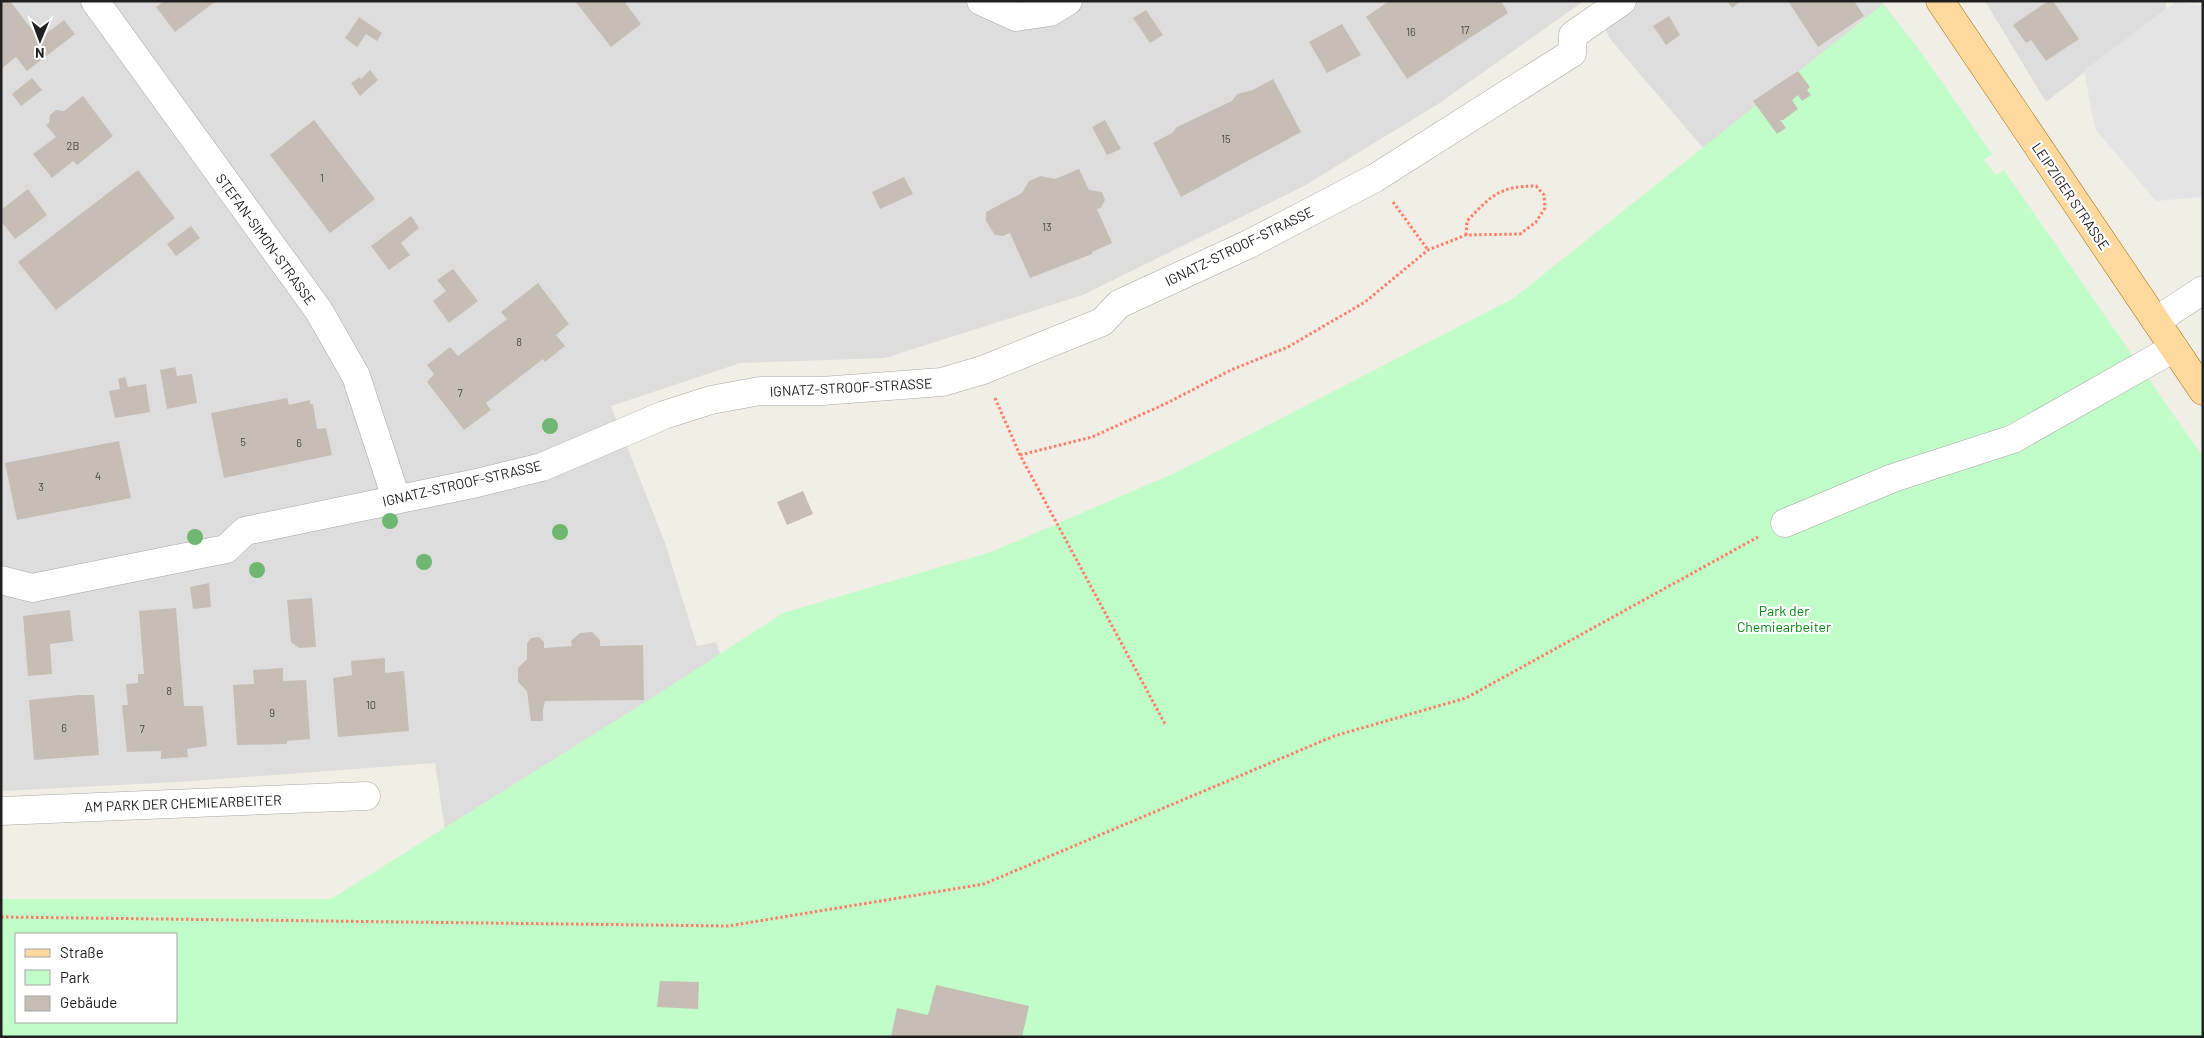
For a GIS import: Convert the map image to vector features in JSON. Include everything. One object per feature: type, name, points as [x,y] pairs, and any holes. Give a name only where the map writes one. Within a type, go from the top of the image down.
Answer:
[{"type":"main road","name":"LEIPZIGER STRASSE","points":[[1940,1],[2203,391]]},
{"type":"street","name":"STEFAN-SIMON-STRASSE","points":[[95,1],[319,311],[356,376],[396,498]]},
{"type":"street","points":[[981,1],[1016,17],[1050,12],[1068,1]]},
{"type":"street","name":"IGNATZ-STROOF-STRASSE","points":[[1,580],[32,588],[226,549],[245,531],[396,498],[477,483],[542,467],[664,415],[711,400],[760,391],[822,391],[942,382],[983,370],[1102,322],[1119,304],[1249,244],[1375,178],[1572,53],[1573,35],[1622,1]]},
{"type":"street","points":[[2156,321],[2203,290]]},
{"type":"street","points":[[1785,523],[1893,478],[2013,439],[2174,348]]},
{"type":"street","name":"AM PARK DER CHEMIEARBEITER","points":[[1,811],[366,796]]},
{"type":"path","points":[[1375,178],[1428,250]]},
{"type":"path","points":[[1020,455],[1092,437],[1167,403],[1231,370],[1288,346],[1365,302],[1428,250],[1466,235],[1520,234],[1536,222],[1545,208],[1544,195],[1536,186],[1515,186],[1492,196],[1467,221],[1466,235]]},
{"type":"path","points":[[983,370],[1020,455],[1165,724]]},
{"type":"path","points":[[1,917],[728,926],[984,884],[1334,736],[1466,698],[1785,523]]},
{"type":"shaded area","points":[[1,1],[1584,1],[1438,104],[1304,186],[1083,295],[885,358],[740,363],[611,406],[665,543],[697,646],[716,642],[765,784],[449,856],[435,763],[178,782],[1,791]]},
{"type":"shaded area","points":[[1592,1],[1881,1],[1923,55],[1776,155],[1703,148],[1610,39]]},
{"type":"shaded area","points":[[1985,1],[2166,1],[2166,9],[2046,102]]},
{"type":"shaded area","points":[[2176,2],[2203,6],[2203,197],[2156,201],[2095,129],[2084,70]]},
{"type":"green space","name":"Park der Chemiearbeiter","points":[[1883,4],[1923,55],[1992,154],[1984,160],[1996,175],[2004,170],[2203,457],[2203,1037],[1,1037],[1,899],[331,899],[669,687],[783,613],[991,552],[1177,472],[1514,298]]},
{"type":"building","points":[[1,1],[10,1],[39,39],[64,20],[75,34],[27,71],[16,57],[1,69]]},
{"type":"building","points":[[164,1],[216,1],[175,32],[156,7]]},
{"type":"building","points":[[575,1],[624,1],[641,24],[611,47]]},
{"type":"building","points":[[1389,1],[1501,1],[1508,13],[1407,79],[1366,17]]},
{"type":"building","points":[[1727,1],[1741,1],[1732,8]]},
{"type":"building","points":[[1788,1],[1854,1],[1864,16],[1818,47]]},
{"type":"building","points":[[2048,1],[2053,1],[2079,39],[2046,61],[2031,40],[2026,43],[2013,25]]},
{"type":"building","points":[[1146,10],[1163,35],[1150,43],[1133,18]]},
{"type":"building","points":[[1669,16],[1680,35],[1666,45],[1653,26]]},
{"type":"building","points":[[359,17],[382,33],[377,41],[366,34],[357,47],[345,38]]},
{"type":"building","points":[[1342,24],[1361,55],[1327,73],[1309,42]]},
{"type":"building","points":[[370,70],[378,80],[360,96],[351,83],[360,77],[361,79]]},
{"type":"building","points":[[1798,71],[1810,87],[1807,90],[1811,95],[1802,101],[1798,95],[1792,100],[1798,109],[1783,120],[1780,120],[1786,128],[1777,134],[1753,101]]},
{"type":"building","points":[[32,78],[42,90],[21,106],[12,94]]},
{"type":"building","points":[[1273,79],[1301,132],[1181,197],[1153,143],[1172,133],[1177,127],[1232,101],[1237,94],[1253,90]]},
{"type":"building","points":[[83,96],[113,136],[77,165],[73,161],[52,178],[33,154],[56,137],[46,125],[49,123],[50,115],[56,110],[64,111]]},
{"type":"building","points":[[314,120],[375,199],[330,233],[270,155]]},
{"type":"building","points":[[1105,120],[1121,149],[1107,155],[1092,127]]},
{"type":"building","points":[[1079,169],[1089,190],[1102,192],[1105,200],[1101,208],[1097,209],[1112,243],[1092,252],[1092,254],[1030,278],[1010,233],[1003,236],[995,235],[986,221],[986,212],[1022,193],[1029,181],[1041,176],[1055,179]]},
{"type":"building","points":[[138,170],[175,218],[56,310],[18,262]]},
{"type":"building","points":[[904,177],[913,194],[880,209],[872,192]]},
{"type":"building","points":[[28,189],[47,215],[15,239],[1,221],[1,210]]},
{"type":"building","points":[[411,216],[419,228],[401,243],[410,255],[389,270],[371,246]]},
{"type":"building","points":[[191,226],[200,238],[176,256],[167,244]]},
{"type":"building","points":[[453,269],[478,301],[449,323],[433,301],[446,291],[437,280]]},
{"type":"building","points":[[538,283],[569,324],[556,335],[565,346],[545,362],[543,359],[486,403],[491,410],[464,430],[427,382],[434,374],[427,365],[450,347],[458,356],[507,319],[501,312]]},
{"type":"building","points":[[175,367],[177,376],[192,374],[197,403],[167,409],[160,370]]},
{"type":"building","points":[[125,377],[128,387],[146,384],[150,412],[115,418],[109,391],[120,389],[118,379]]},
{"type":"building","points":[[287,398],[289,405],[310,400],[310,404],[313,404],[317,429],[326,428],[332,455],[224,478],[211,413]]},
{"type":"building","points":[[119,441],[131,498],[17,520],[5,463]]},
{"type":"building","points":[[803,491],[813,514],[787,525],[777,502]]},
{"type":"building","points":[[209,583],[211,607],[193,609],[190,587]]},
{"type":"building","points":[[312,598],[316,647],[299,648],[291,642],[287,600]]},
{"type":"building","points":[[176,608],[184,706],[203,706],[207,746],[187,749],[188,757],[161,759],[161,751],[127,752],[122,705],[128,705],[126,684],[138,683],[138,674],[144,674],[139,611]]},
{"type":"building","points":[[70,610],[73,641],[50,644],[52,674],[28,676],[23,616]]},
{"type":"building","points":[[592,632],[600,640],[600,646],[643,645],[644,700],[545,701],[543,721],[531,721],[527,691],[518,682],[518,668],[527,659],[527,643],[531,638],[539,637],[544,642],[544,648],[572,646],[571,641],[580,633]]},
{"type":"building","points":[[385,658],[385,673],[404,671],[409,731],[338,737],[333,678],[352,675],[351,661]]},
{"type":"building","points":[[283,668],[283,681],[306,680],[310,739],[287,741],[287,744],[237,745],[233,685],[254,684],[253,670]]},
{"type":"building","points":[[94,695],[99,755],[34,760],[29,700]]},
{"type":"building","points":[[660,981],[699,982],[698,1009],[657,1007]]},
{"type":"building","points":[[936,985],[1029,1006],[1022,1037],[891,1037],[897,1008],[928,1015]]}]
